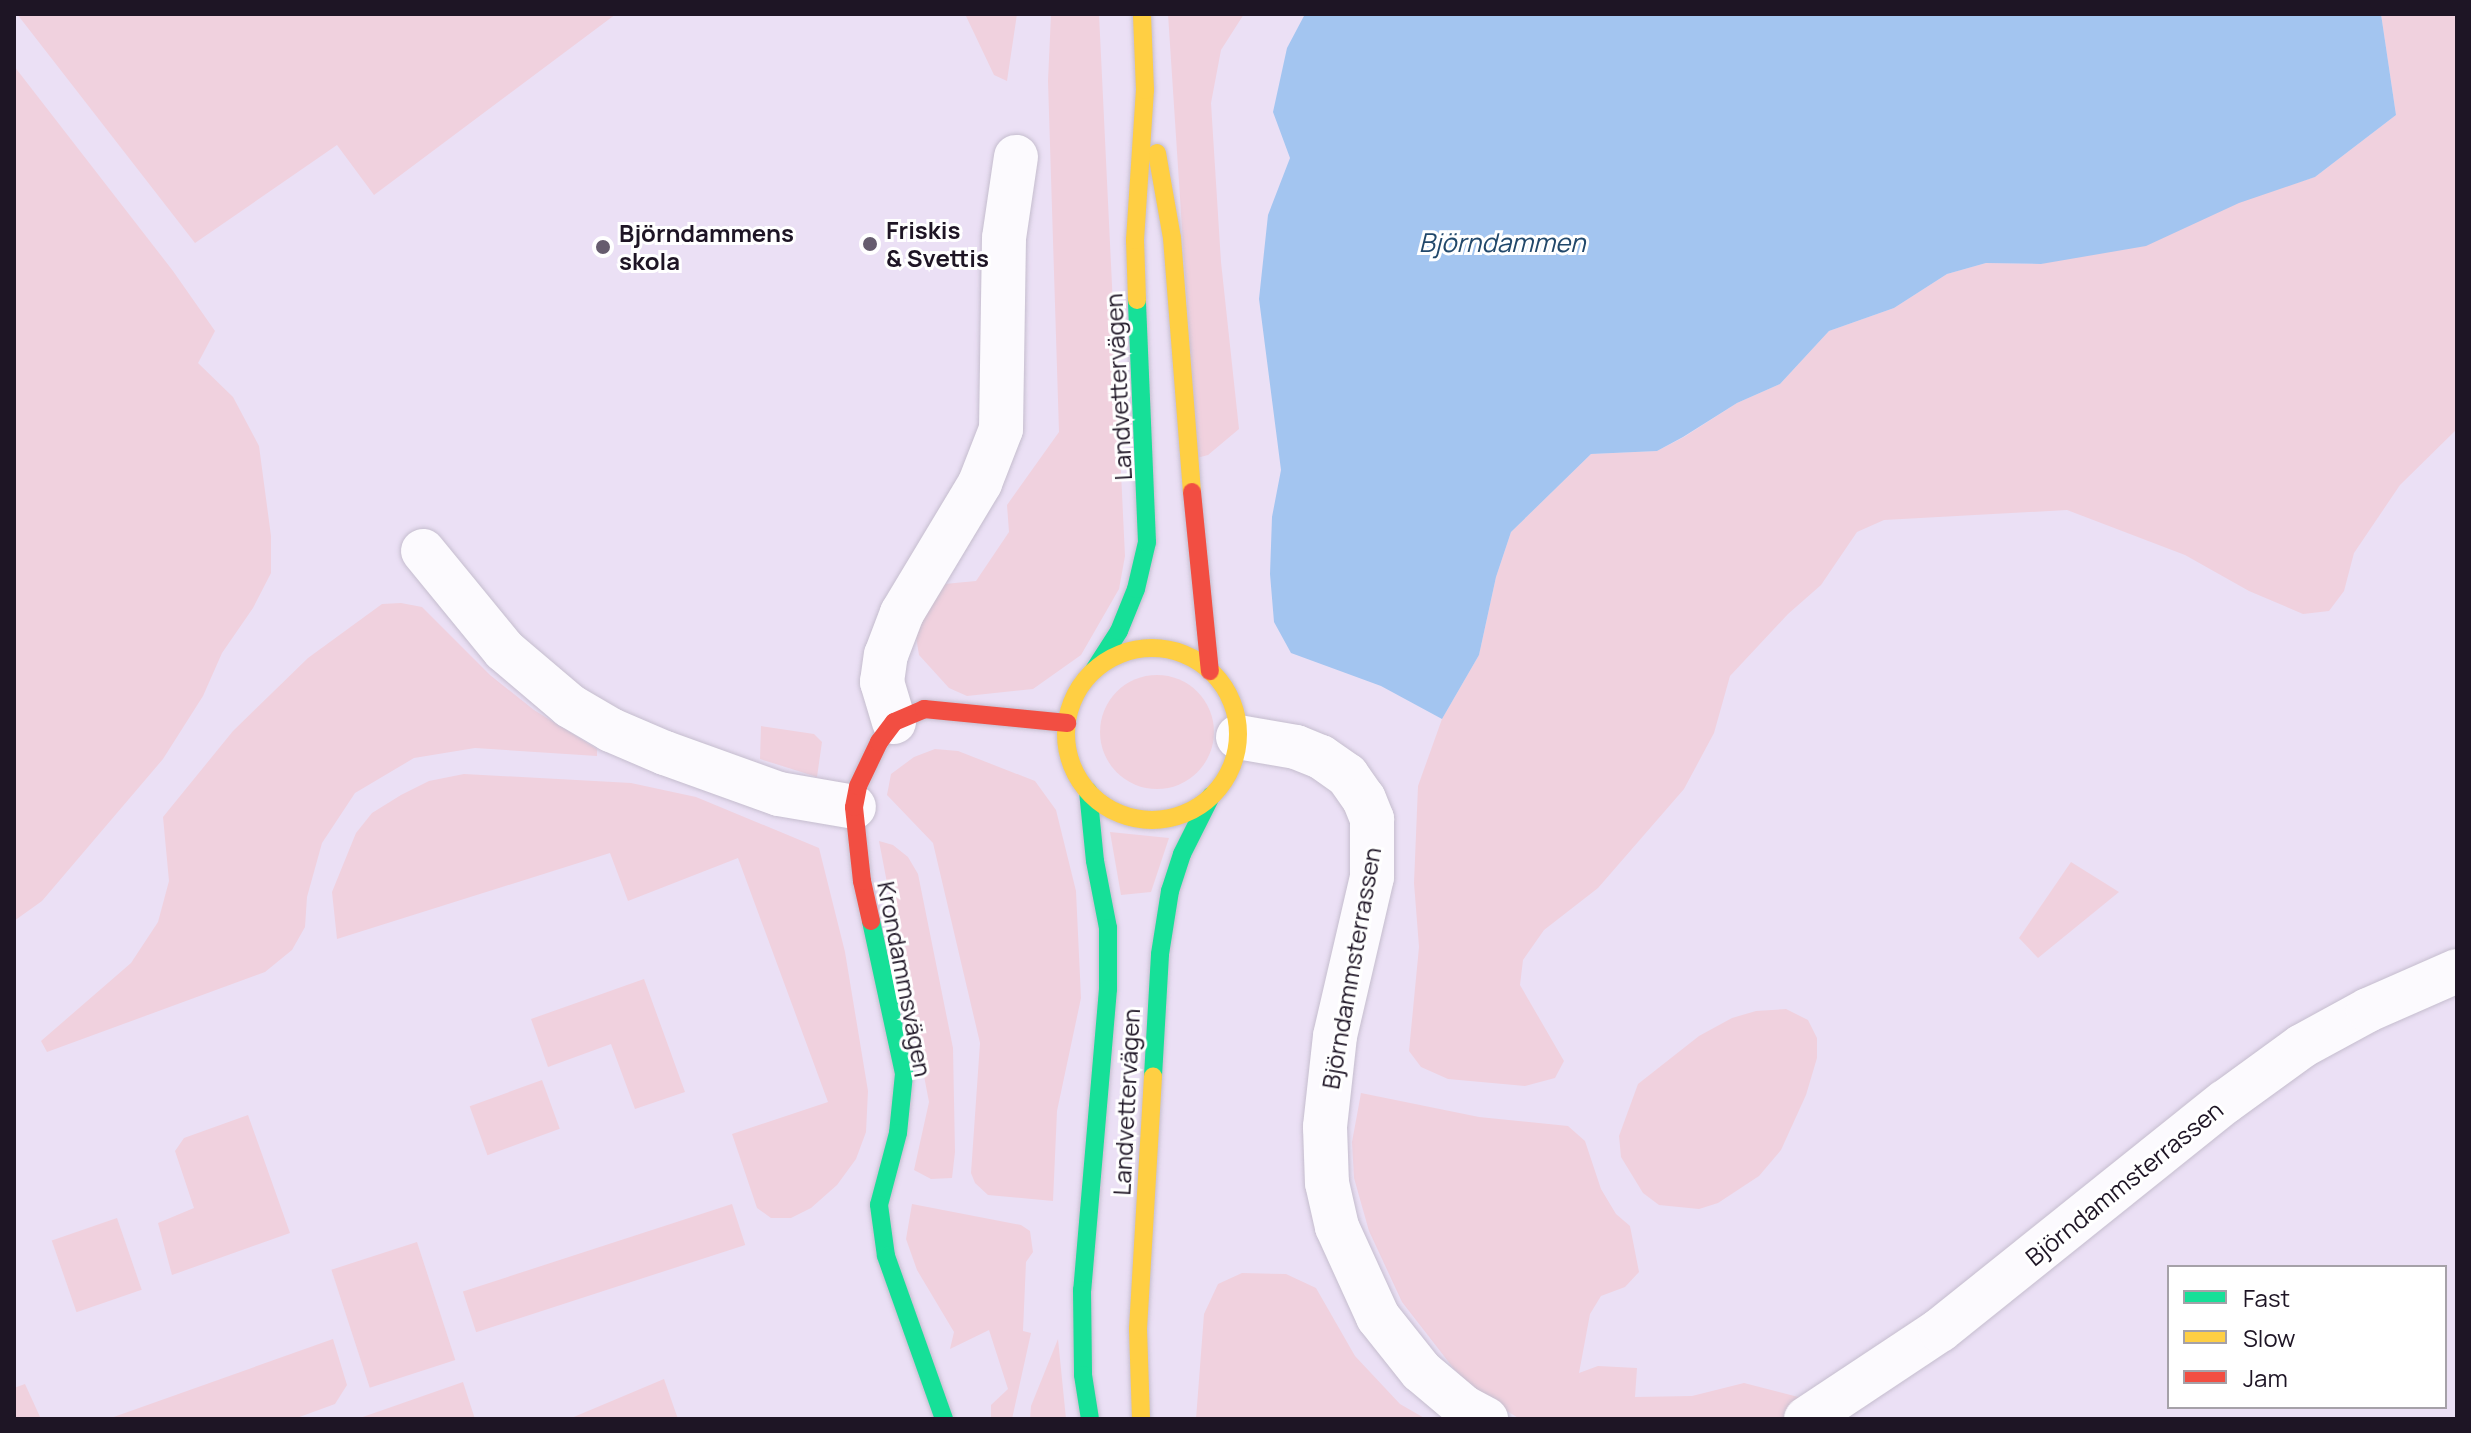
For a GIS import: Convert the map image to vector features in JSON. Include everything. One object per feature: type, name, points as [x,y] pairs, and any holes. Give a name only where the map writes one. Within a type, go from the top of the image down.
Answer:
[{"type":"street","name":"Landvettervägen","points":[[1094,670],[1136,589],[1147,542],[1147,480],[1135,240],[1145,90],[1142,14]]},
{"type":"street","name":"Landvettervägen","points":[[1145,90],[1172,238],[1182,395],[1210,671]]},
{"type":"street","points":[[1016,157],[1004,238],[1001,429],[980,483],[902,613],[886,655],[882,682],[894,722],[924,709],[1067,723]]},
{"type":"street","points":[[423,551],[504,650],[570,706],[611,730],[665,753],[779,794],[854,807]]},
{"type":"street","points":[[1152,648],[1177,652],[1210,671],[1229,697],[1238,737],[1230,770],[1211,796],[1175,816],[1148,820],[1121,814],[1088,791],[1070,759],[1067,723],[1076,694],[1094,670],[1128,652],[1152,648]]},
{"type":"street","name":"Krondammsvägen","points":[[894,722],[864,770],[854,807],[862,881],[904,1074],[898,1133],[879,1205],[886,1256],[944,1419]]},
{"type":"street","name":"Björndammsterrassen","points":[[1238,737],[1296,747],[1321,757],[1347,775],[1364,799],[1372,819],[1372,877],[1335,1036],[1325,1127],[1327,1183],[1337,1227],[1378,1317],[1421,1371],[1465,1408],[1486,1419]]},
{"type":"street","name":"Landvettervägen","points":[[1088,791],[1095,861],[1108,928],[1108,974],[1082,1290],[1083,1375],[1090,1419]]},
{"type":"street","name":"Landvettervägen","points":[[1141,1419],[1138,1329],[1160,954],[1170,891],[1182,854],[1211,796]]},
{"type":"street","name":"Björndammsterrassen","points":[[1806,1419],[1940,1330],[2225,1102],[2302,1046],[2368,1010],[2457,971]]},
{"type":"shaded area","points":[[17,14],[616,14],[374,195],[337,145],[195,243]]},
{"type":"shaded area","points":[[965,14],[1017,14],[1007,81],[994,75]]},
{"type":"shaded area","points":[[1051,14],[1099,14],[1125,556],[1119,589],[1081,655],[1033,689],[967,696],[949,688],[919,655],[916,637],[934,585],[976,581],[1009,532],[1007,505],[1059,432],[1048,81]]},
{"type":"shaded area","points":[[1168,14],[1244,14],[1221,50],[1211,103],[1221,262],[1239,429],[1208,455],[1197,458]]},
{"type":"shaded area","points":[[2381,14],[2457,14],[2457,429],[2400,485],[2354,553],[2344,591],[2329,611],[2303,614],[2249,591],[2185,555],[2067,510],[1884,520],[1857,532],[1821,585],[1788,614],[1730,676],[1714,733],[1684,789],[1598,888],[1544,930],[1523,960],[1520,985],[1564,1061],[1555,1078],[1525,1086],[1448,1079],[1421,1067],[1409,1051],[1419,947],[1414,883],[1418,786],[1442,719],[1479,655],[1496,577],[1511,532],[1591,454],[1657,451],[1737,403],[1780,384],[1829,331],[1894,308],[1947,274],[1986,263],[2041,264],[2315,177],[2396,115]]},
{"type":"shaded area","points":[[14,66],[173,271],[215,331],[198,363],[233,397],[259,446],[271,536],[271,573],[253,608],[222,653],[203,696],[163,759],[42,901],[14,921]]},
{"type":"shaded area","points":[[401,603],[422,607],[490,675],[534,710],[597,749],[597,756],[475,748],[414,758],[355,793],[322,843],[307,897],[305,927],[292,950],[265,972],[47,1052],[41,1041],[131,963],[158,922],[169,881],[163,817],[233,731],[308,658],[382,604]]},
{"type":"shaded area","points":[[1157,675],[1179,679],[1197,692],[1210,710],[1214,732],[1210,754],[1197,772],[1179,785],[1157,789],[1135,785],[1117,772],[1104,754],[1100,732],[1104,710],[1117,692],[1135,679]]},
{"type":"shaded area","points":[[761,726],[814,734],[822,742],[817,777],[760,759]]},
{"type":"shaded area","points":[[935,749],[958,751],[1035,781],[1056,810],[1076,891],[1081,998],[1057,1111],[1053,1201],[988,1195],[975,1183],[971,1173],[980,1043],[933,843],[887,795],[891,774],[914,757]]},
{"type":"shaded area","points":[[464,774],[631,783],[696,797],[819,848],[845,952],[868,1091],[866,1132],[856,1159],[837,1185],[811,1208],[791,1218],[771,1218],[757,1208],[732,1134],[828,1102],[738,858],[628,901],[610,853],[337,939],[332,892],[356,833],[372,813],[401,795],[429,781]]},
{"type":"shaded area","points":[[1110,832],[1169,838],[1151,892],[1121,895]]},
{"type":"shaded area","points":[[879,841],[893,845],[908,857],[918,874],[953,1048],[955,1152],[952,1178],[931,1179],[914,1170],[929,1102]]},
{"type":"shaded area","points":[[2071,862],[2119,892],[2038,958],[2019,938]]},
{"type":"shaded area","points":[[644,979],[685,1092],[635,1109],[611,1044],[548,1067],[531,1019]]},
{"type":"shaded area","points":[[1786,1009],[1808,1020],[1817,1038],[1817,1058],[1806,1095],[1781,1150],[1759,1176],[1718,1203],[1699,1209],[1659,1205],[1643,1193],[1621,1157],[1619,1136],[1638,1084],[1699,1036],[1732,1018],[1756,1011]]},
{"type":"shaded area","points":[[542,1080],[560,1129],[487,1155],[470,1106]]},
{"type":"shaded area","points":[[1361,1093],[1479,1117],[1568,1126],[1585,1141],[1601,1189],[1616,1214],[1630,1226],[1639,1272],[1625,1287],[1601,1296],[1590,1314],[1579,1373],[1598,1366],[1637,1368],[1635,1397],[1692,1396],[1744,1383],[1810,1400],[1782,1419],[1520,1419],[1482,1396],[1454,1369],[1402,1302],[1369,1231],[1354,1178],[1352,1142]]},
{"type":"shaded area","points":[[248,1115],[290,1233],[172,1275],[158,1223],[194,1208],[175,1151],[184,1138]]},
{"type":"shaded area","points":[[732,1204],[745,1245],[476,1332],[463,1291]]},
{"type":"shaded area","points":[[912,1204],[1021,1225],[1030,1231],[1033,1252],[1026,1262],[1023,1331],[1031,1333],[1012,1419],[991,1419],[991,1405],[1008,1389],[989,1330],[950,1349],[954,1332],[917,1270],[906,1239]]},
{"type":"shaded area","points":[[117,1218],[142,1290],[77,1312],[52,1240]]},
{"type":"shaded area","points":[[417,1242],[455,1360],[370,1388],[331,1270]]},
{"type":"shaded area","points":[[1242,1273],[1286,1274],[1316,1288],[1355,1356],[1400,1404],[1426,1419],[1196,1419],[1204,1314],[1218,1284]]},
{"type":"shaded area","points":[[333,1339],[347,1385],[335,1404],[294,1419],[108,1419]]},
{"type":"shaded area","points":[[1058,1339],[1066,1419],[1030,1419],[1031,1406]]},
{"type":"shaded area","points":[[664,1379],[678,1419],[569,1419]]},
{"type":"shaded area","points":[[463,1382],[475,1419],[357,1419]]},
{"type":"shaded area","points":[[25,1384],[41,1419],[14,1419],[14,1388]]},
{"type":"water","name":"Björndammen","points":[[1305,14],[2381,14],[2396,115],[2315,177],[2239,203],[2146,246],[2041,264],[1986,263],[1947,274],[1894,308],[1829,331],[1780,384],[1737,403],[1657,451],[1591,454],[1511,532],[1496,577],[1479,655],[1442,719],[1381,686],[1291,653],[1274,622],[1270,574],[1272,517],[1281,470],[1259,299],[1268,215],[1290,158],[1273,112],[1287,48]]},
{"type":"traffic: fast","points":[[1094,670],[1119,631],[1136,589],[1147,542],[1137,300]]},
{"type":"traffic: fast","points":[[1088,791],[1095,861],[1108,928],[1108,989],[1082,1290],[1083,1375],[1090,1419]]},
{"type":"traffic: fast","points":[[1153,1076],[1160,954],[1170,891],[1182,854],[1211,796]]},
{"type":"traffic: fast","points":[[871,921],[904,1074],[898,1133],[879,1205],[886,1256],[944,1419]]},
{"type":"traffic: slow","points":[[1137,300],[1135,240],[1145,90],[1142,14]]},
{"type":"traffic: slow","points":[[1157,153],[1172,238],[1192,492]]},
{"type":"traffic: slow","points":[[1152,648],[1185,655],[1213,673],[1231,701],[1238,734],[1231,767],[1213,795],[1185,813],[1152,820],[1119,813],[1091,795],[1073,767],[1066,734],[1073,701],[1091,673],[1119,655],[1152,648]]},
{"type":"traffic: slow","points":[[1141,1419],[1138,1329],[1153,1076]]},
{"type":"traffic: jam","points":[[1192,492],[1210,671]]},
{"type":"traffic: jam","points":[[871,921],[862,881],[854,807],[858,786],[879,742],[894,722],[924,709],[1067,723]]},
{"type":"place","name":"Friskis & Svettis","points":[[870,244]]},
{"type":"place","name":"Björndammens skola","points":[[603,247]]}]
